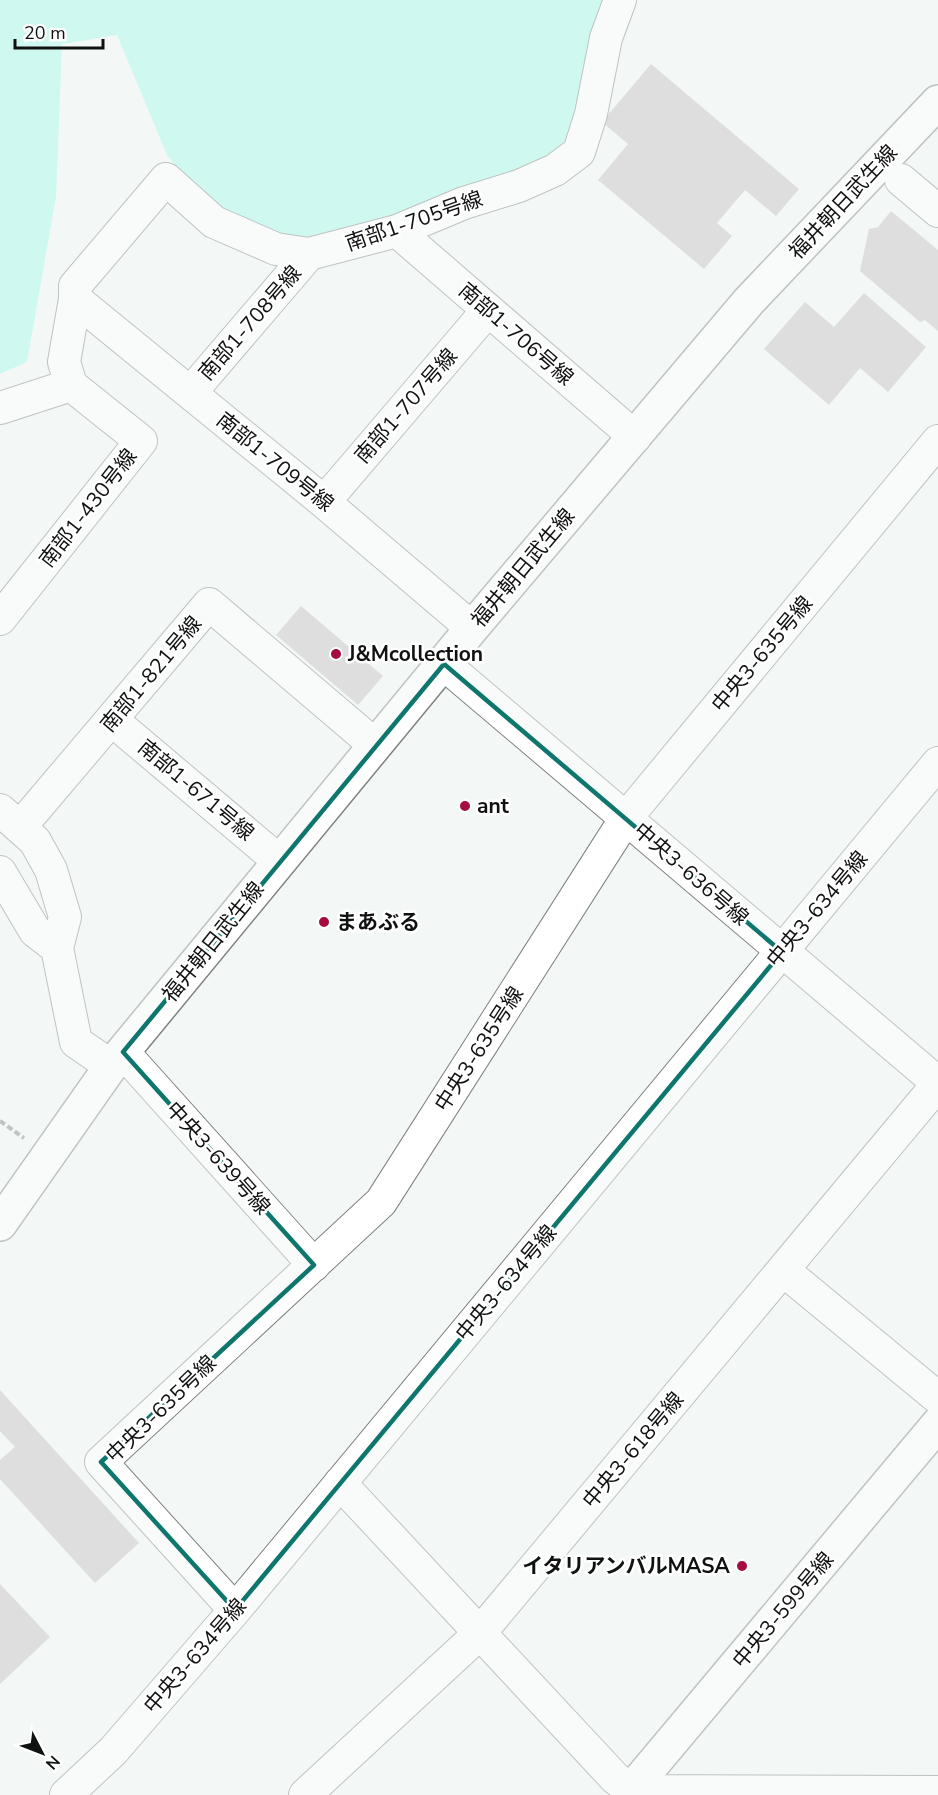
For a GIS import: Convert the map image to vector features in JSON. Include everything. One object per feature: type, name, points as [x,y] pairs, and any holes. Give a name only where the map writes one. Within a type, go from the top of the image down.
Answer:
[{"type":"main road","name":"福井朝日武生線","points":[[0,1224],[117,1059],[472,628],[749,301],[938,102]]},
{"type":"main road","name":"中央3-599号線","points":[[630,1793],[938,1424]]},
{"type":"street","name":"南部1-705号線","points":[[71,385],[64,362],[75,299],[75,286],[166,179],[214,222],[276,249],[309,254],[397,231],[464,203],[519,186],[555,170],[579,152],[591,114],[606,38],[620,0]]},
{"type":"street","points":[[901,180],[938,212]]},
{"type":"street","name":"南部1-706号線","points":[[397,231],[635,437]]},
{"type":"street","name":"南部1-708号線","points":[[191,392],[309,254]]},
{"type":"street","name":"南部1-709号線","points":[[75,299],[324,501],[472,628]]},
{"type":"street","name":"南部1-707号線","points":[[324,501],[488,310]]},
{"type":"street","points":[[0,408],[71,385]]},
{"type":"street","name":"南部1-430号線","points":[[0,619],[141,441],[71,385]]},
{"type":"street","name":"中央3-635号線","points":[[235,1610],[101,1462],[381,1202],[626,818],[938,441]]},
{"type":"street","name":"南部1-821号線","points":[[10,818],[112,720],[209,604],[375,745]]},
{"type":"street","name":"中央3-636号線","points":[[444,664],[938,1084]]},
{"type":"street","name":"南部1-671号線","points":[[112,720],[279,861]]},
{"type":"street","name":"中央3-634号線","points":[[66,1795],[113,1751],[235,1610],[938,763]]},
{"type":"street","points":[[0,872],[35,931],[57,948],[65,917],[54,879],[35,841],[10,818]]},
{"type":"street","name":"中央3-639号線","points":[[57,948],[76,1042],[117,1059],[314,1265]]},
{"type":"street","name":"中央3-618号線","points":[[306,1795],[479,1634],[938,1084]]},
{"type":"street","points":[[783,1270],[938,1398]]},
{"type":"street","points":[[340,1483],[630,1793],[938,1792]]},
{"type":"path","points":[[0,1121],[26,1140]]},
{"type":"highlighted area","points":[[444,664],[782,952],[235,1610],[101,1462],[314,1265],[123,1052]]},
{"type":"green space","points":[[0,0],[605,0],[586,51],[579,111],[567,141],[548,160],[400,214],[318,236],[280,238],[225,214],[192,185],[167,155],[117,35],[62,44],[56,197],[27,362],[0,374]]},
{"type":"building","points":[[651,64],[799,189],[776,216],[745,190],[717,223],[732,236],[704,269],[598,180],[628,144],[602,122]]},
{"type":"building","points":[[891,211],[938,250],[938,331],[925,320],[920,322],[860,271],[869,229],[878,227]]},
{"type":"building","points":[[864,293],[926,347],[888,392],[860,368],[829,405],[764,349],[805,302],[834,327]]},
{"type":"building","points":[[301,606],[383,676],[358,705],[276,635]]},
{"type":"building","points":[[0,1390],[139,1543],[95,1583],[0,1479],[0,1460],[15,1447],[0,1431]]},
{"type":"building","points":[[0,1584],[50,1637],[0,1684]]},
{"type":"place","name":"J&Mcollection","points":[[336,654]]},
{"type":"place","name":"ant","points":[[465,806]]},
{"type":"place","name":"まあぶる","points":[[324,922]]},
{"type":"place","name":"イタリアンバルMASA","points":[[742,1566]]}]
